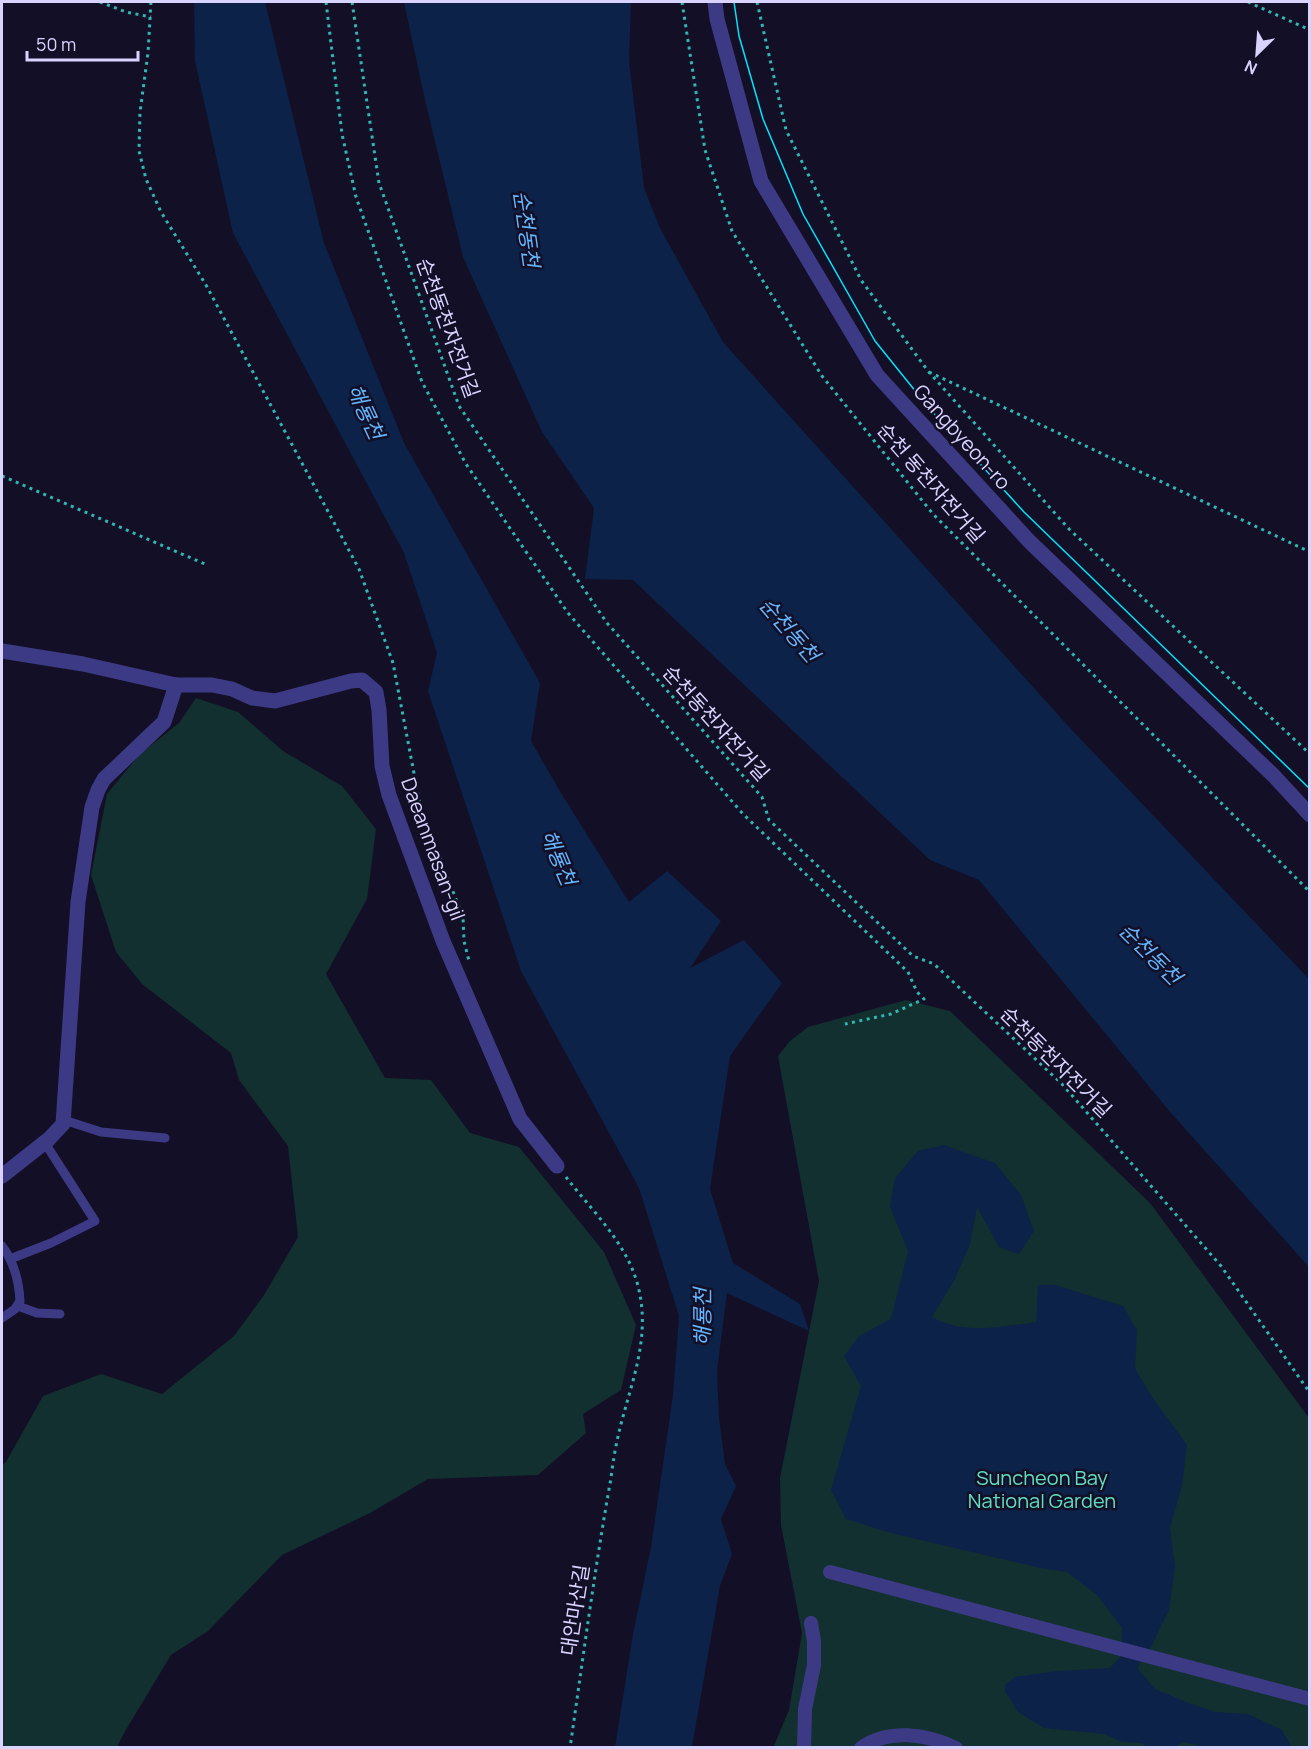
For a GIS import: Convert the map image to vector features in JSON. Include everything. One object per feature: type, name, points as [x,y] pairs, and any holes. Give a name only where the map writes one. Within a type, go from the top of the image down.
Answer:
[{"type":"street","name":"Gangbyeon-ro","points":[[715,2],[717,19],[761,181],[877,375],[1029,541],[1274,776],[1310,815]]},
{"type":"street","name":"Daeanmasan-gil","points":[[2,651],[83,664],[176,685],[212,684],[232,689],[252,698],[275,700],[362,680],[376,692],[382,766],[389,795],[443,940],[520,1119],[557,1166]]},
{"type":"street","points":[[2,1176],[45,1143],[63,1124],[78,902],[92,807],[105,779],[164,722],[176,685]]},
{"type":"street","points":[[830,1572],[1310,1699]]},
{"type":"street","points":[[804,1748],[805,1709],[814,1665],[811,1623]]},
{"type":"street","points":[[861,1748],[877,1738],[890,1735],[916,1736],[956,1748]]},
{"type":"street","points":[[908,1736],[924,1741],[935,1748]]},
{"type":"lane","points":[[64,1120],[101,1132],[165,1138]]},
{"type":"lane","points":[[10,1259],[51,1244],[95,1221],[45,1143]]},
{"type":"lane","points":[[2,1246],[10,1259],[20,1290],[18,1306],[2,1318]]},
{"type":"lane","points":[[18,1306],[37,1313],[60,1314]]},
{"type":"path","points":[[100,2],[126,12],[151,17]]},
{"type":"path","points":[[151,2],[148,53],[140,112],[139,151],[146,179],[161,212],[206,285],[358,569],[374,607],[393,663],[421,810],[463,917],[464,941],[473,971]]},
{"type":"path","points":[[326,2],[342,134],[356,197],[422,382],[466,464],[568,613],[743,814],[908,972],[917,992],[924,999],[891,1014],[845,1024]]},
{"type":"path","name":"순천동천자전거길","points":[[352,2],[379,183],[459,406],[607,623],[762,797],[769,820],[913,956],[934,964],[1062,1084],[1221,1266],[1310,1392]]},
{"type":"path","name":"순천 동천자전거길","points":[[682,2],[705,150],[732,231],[822,376],[933,514],[1310,892]]},
{"type":"path","points":[[757,2],[786,130],[861,280],[928,371],[1069,529],[1310,754]]},
{"type":"path","points":[[1248,2],[1310,30]]},
{"type":"path","points":[[928,371],[1310,552]]},
{"type":"path","points":[[2,476],[205,564]]},
{"type":"path","name":"대안마산길","points":[[557,1166],[618,1242],[628,1258],[637,1284],[642,1321],[640,1358],[620,1429],[611,1478],[570,1748]]},
{"type":"green space","points":[[196,698],[238,712],[283,751],[342,786],[376,829],[367,899],[326,974],[385,1078],[431,1080],[470,1133],[519,1147],[604,1252],[636,1325],[621,1390],[583,1414],[586,1433],[538,1475],[428,1479],[370,1513],[282,1555],[208,1631],[171,1655],[117,1747],[2,1748],[2,1465],[6,1462],[43,1396],[101,1374],[162,1394],[234,1336],[264,1295],[298,1237],[288,1146],[239,1080],[231,1053],[142,984],[116,952],[91,875],[107,794],[140,754],[179,723]]},
{"type":"green space","name":"Suncheon Bay National Garden","points":[[906,1000],[950,1011],[1150,1203],[1309,1418],[1309,1747],[773,1748],[789,1710],[802,1633],[781,1525],[780,1478],[819,1281],[778,1056],[790,1041],[808,1027]]},
{"type":"water","name":"해룡천","points":[[194,2],[265,2],[324,243],[404,443],[540,683],[531,741],[561,793],[629,902],[667,871],[721,921],[690,968],[744,940],[782,983],[730,1056],[710,1189],[733,1263],[800,1304],[809,1331],[727,1293],[717,1371],[719,1418],[725,1464],[736,1486],[721,1519],[732,1554],[720,1586],[692,1747],[615,1747],[633,1634],[651,1547],[673,1395],[679,1316],[639,1188],[521,971],[428,691],[437,653],[404,553],[233,233],[195,61]]},
{"type":"water","name":"순천동천","points":[[404,2],[631,2],[629,61],[644,188],[660,228],[723,342],[1070,728],[1309,979],[1309,1267],[1171,1113],[979,880],[930,860],[633,580],[585,579],[594,508],[542,432],[463,257]]},
{"type":"water","points":[[944,1145],[995,1163],[1021,1195],[1034,1231],[1019,1254],[999,1247],[977,1207],[970,1244],[954,1281],[932,1317],[944,1323],[969,1328],[1036,1322],[1038,1285],[1055,1285],[1123,1306],[1137,1330],[1135,1368],[1152,1397],[1187,1445],[1182,1485],[1170,1528],[1175,1567],[1169,1610],[1149,1651],[1141,1658],[1138,1669],[1155,1689],[1215,1712],[1248,1714],[1282,1730],[1292,1747],[1203,1747],[1184,1742],[1174,1747],[1148,1747],[1141,1743],[1122,1742],[1104,1734],[1044,1728],[1018,1712],[1005,1691],[1005,1685],[1015,1677],[1057,1671],[1110,1668],[1121,1656],[1122,1628],[1097,1595],[1067,1572],[1040,1568],[891,1533],[846,1519],[831,1490],[861,1386],[844,1356],[859,1336],[891,1319],[908,1251],[890,1207],[895,1178],[918,1151]]},
{"type":"tram line","points":[[734,2],[739,36],[763,119],[803,214],[875,341],[929,408],[1024,512],[1310,789]]}]
